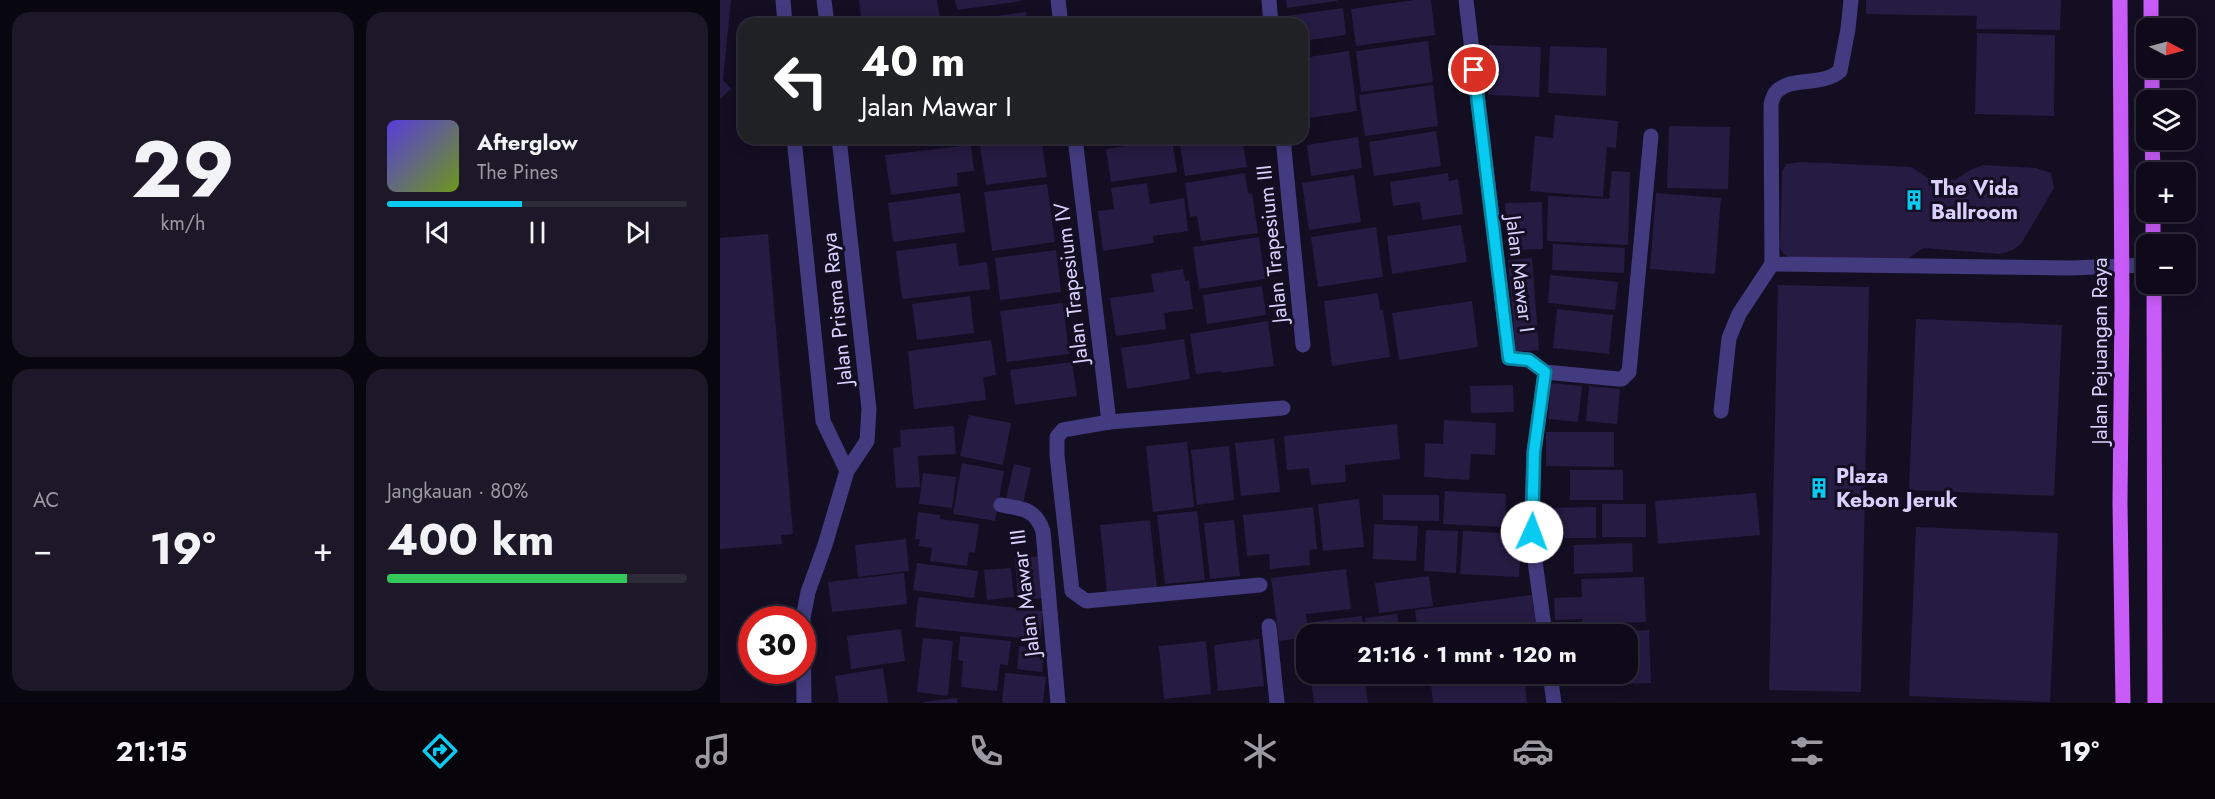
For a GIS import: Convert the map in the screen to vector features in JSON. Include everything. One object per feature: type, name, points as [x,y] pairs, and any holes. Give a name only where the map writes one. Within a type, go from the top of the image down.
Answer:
[{"type":"main road","name":"Jalan Pejuangan Raya","points":[[2120,0],[2120,503],[2123,703]]},
{"type":"main road","points":[[2151,0],[2151,18]]},
{"type":"main road","points":[[2154,294],[2155,703]]},
{"type":"street","points":[[783,0],[784,18]]},
{"type":"street","points":[[824,0],[826,18]]},
{"type":"street","points":[[1058,0],[1060,18]]},
{"type":"street","points":[[1269,0],[1270,18]]},
{"type":"street","name":"Jalan Mawar I","points":[[1466,0],[1509,358],[1529,360],[1545,372]]},
{"type":"street","points":[[1721,411],[1730,338],[1739,314],[1772,264],[1771,104],[1776,92],[1787,85],[1828,79],[1840,71],[1851,0]]},
{"type":"street","points":[[1544,624],[1532,532],[1534,452],[1545,372],[1618,379],[1629,372],[1651,136]]},
{"type":"street","name":"Jalan Prisma Raya","points":[[795,144],[823,421],[847,471]]},
{"type":"street","name":"Jalan Prisma Raya","points":[[804,703],[803,618],[808,592],[847,471],[867,441],[869,409],[841,144]]},
{"type":"street","name":"Jalan Trapesium IV","points":[[1076,144],[1109,422]]},
{"type":"street","name":"Jalan Trapesium III","points":[[1283,144],[1303,345]]},
{"type":"street","points":[[1772,264],[2071,268],[2136,265]]},
{"type":"street","points":[[1260,585],[1086,601],[1072,591],[1057,437],[1063,430],[1109,422],[1283,408]]},
{"type":"street","name":"Jalan Mawar III","points":[[1001,505],[1027,510],[1039,519],[1043,531],[1058,703]]},
{"type":"street","points":[[1269,626],[1277,703]]},
{"type":"street","points":[[1552,684],[1554,703]]},
{"type":"building","points":[[720,0],[731,0],[723,80],[731,89],[720,99]]},
{"type":"building","points":[[859,0],[937,0],[940,18],[861,18]]},
{"type":"building","points":[[955,0],[1021,0],[1021,1],[957,10]]},
{"type":"building","points":[[1286,0],[1337,0],[1337,1],[1287,8]]},
{"type":"building","points":[[1414,0],[1431,0],[1435,35],[1356,46],[1351,9]]},
{"type":"building","points":[[1866,0],[2061,0],[2060,30],[1976,29],[1977,16],[1866,14]]},
{"type":"building","points":[[1343,8],[1346,35],[1308,40],[1308,18],[1286,18],[1286,16]]},
{"type":"building","points":[[1026,12],[1027,18],[982,18]]},
{"type":"building","points":[[1977,33],[2055,35],[2054,116],[1975,114]]},
{"type":"building","points":[[1428,41],[1433,82],[1361,92],[1356,51]]},
{"type":"building","points":[[1489,45],[1541,47],[1539,97],[1488,95]]},
{"type":"building","points":[[1550,46],[1607,48],[1606,96],[1548,93]]},
{"type":"building","points":[[1349,51],[1357,111],[1308,118],[1308,57]]},
{"type":"building","points":[[1433,85],[1438,126],[1365,136],[1359,95]]},
{"type":"building","points":[[1555,115],[1618,121],[1616,148],[1607,147],[1603,197],[1530,191],[1535,136],[1553,138]]},
{"type":"building","points":[[1669,126],[1730,127],[1728,189],[1667,188]]},
{"type":"building","points":[[1436,131],[1441,166],[1374,176],[1369,142]]},
{"type":"building","points":[[1358,137],[1362,168],[1311,176],[1307,145]]},
{"type":"building","points":[[1042,144],[1047,177],[986,185],[980,146]]},
{"type":"building","points":[[1139,144],[1173,144],[1177,172],[1111,182],[1106,149]]},
{"type":"building","points":[[1180,144],[1243,144],[1247,167],[1185,176]]},
{"type":"building","points":[[971,145],[974,171],[957,173],[958,186],[891,195],[885,155]]},
{"type":"building","name":"The Vida Ballroom","points":[[1801,162],[1911,167],[1930,179],[1955,180],[1972,169],[1984,165],[2036,168],[2051,173],[2054,188],[2021,244],[2013,250],[2000,254],[1923,248],[1909,258],[1900,260],[1794,259],[1784,255],[1780,248],[1782,172],[1786,164]]},
{"type":"building","points":[[1612,171],[1630,172],[1628,245],[1547,241],[1548,196],[1609,199]]},
{"type":"building","points":[[1245,173],[1248,194],[1252,193],[1258,233],[1201,241],[1197,216],[1190,217],[1185,183]]},
{"type":"building","points":[[1448,173],[1449,181],[1458,179],[1463,214],[1422,220],[1420,202],[1393,206],[1390,182]]},
{"type":"building","points":[[1354,175],[1361,222],[1309,230],[1302,183]]},
{"type":"building","points":[[1147,183],[1150,204],[1184,198],[1188,231],[1153,236],[1154,243],[1103,251],[1098,211],[1114,209],[1111,188]]},
{"type":"building","points":[[1047,184],[1055,242],[992,251],[984,192]]},
{"type":"building","points":[[960,193],[965,232],[893,242],[888,203]]},
{"type":"building","points":[[1656,193],[1721,198],[1715,274],[1650,269]]},
{"type":"building","points":[[1542,202],[1543,249],[1507,250],[1505,203]]},
{"type":"building","points":[[1461,225],[1467,262],[1392,274],[1387,236]]},
{"type":"building","points":[[1376,227],[1383,277],[1318,287],[1311,237]]},
{"type":"building","points":[[768,234],[793,534],[781,535],[782,544],[720,549],[720,238]]},
{"type":"building","points":[[1259,237],[1265,279],[1199,289],[1193,247]]},
{"type":"building","points":[[956,243],[959,266],[987,262],[990,289],[902,299],[896,251]]},
{"type":"building","points":[[1553,244],[1625,248],[1624,273],[1552,270]]},
{"type":"building","points":[[1056,250],[1061,292],[1000,300],[995,258]]},
{"type":"building","points":[[1532,258],[1539,350],[1516,352],[1508,260]]},
{"type":"building","points":[[1183,269],[1185,281],[1189,280],[1193,309],[1164,313],[1166,329],[1116,336],[1110,298],[1154,292],[1151,274]]},
{"type":"building","points":[[1550,275],[1618,282],[1615,310],[1548,303]]},
{"type":"building","name":"Plaza Kebon Jeruk","points":[[1778,285],[1869,287],[1861,692],[1769,690]]},
{"type":"building","points":[[1262,286],[1266,315],[1207,324],[1203,295]]},
{"type":"building","points":[[1378,293],[1390,357],[1332,366],[1324,301]]},
{"type":"building","points":[[970,296],[974,333],[917,340],[912,304]]},
{"type":"building","points":[[1472,301],[1478,347],[1399,360],[1392,313]]},
{"type":"building","points":[[1063,303],[1069,354],[1007,362],[1000,311]]},
{"type":"building","points":[[1557,309],[1613,315],[1609,354],[1553,348]]},
{"type":"building","points":[[1916,319],[2062,325],[2054,496],[1909,490]]},
{"type":"building","points":[[1268,321],[1274,366],[1196,374],[1190,334]]},
{"type":"building","points":[[1184,339],[1190,379],[1127,389],[1121,348]]},
{"type":"building","points":[[991,340],[996,375],[983,377],[986,400],[914,409],[908,351]]},
{"type":"building","points":[[1072,362],[1077,396],[1015,405],[1010,370]]},
{"type":"building","points":[[1551,383],[1582,386],[1578,422],[1548,419]]},
{"type":"building","points":[[1513,385],[1514,412],[1471,413],[1470,386]]},
{"type":"building","points":[[1589,386],[1620,389],[1617,424],[1586,421]]},
{"type":"building","points":[[969,415],[1011,423],[1003,465],[960,456]]},
{"type":"building","points":[[1444,420],[1496,423],[1495,455],[1471,454],[1469,480],[1424,477],[1425,443],[1443,444]]},
{"type":"building","points":[[1397,424],[1400,459],[1345,465],[1346,482],[1311,485],[1309,468],[1287,470],[1284,436]]},
{"type":"building","points":[[954,426],[956,454],[918,456],[920,487],[896,488],[893,448],[901,447],[900,430]]},
{"type":"building","points":[[1546,432],[1614,432],[1614,467],[1546,466]]},
{"type":"building","points":[[1274,439],[1280,492],[1241,496],[1235,443]]},
{"type":"building","points":[[1187,442],[1194,507],[1153,512],[1146,446]]},
{"type":"building","points":[[1229,446],[1234,500],[1197,505],[1191,450]]},
{"type":"building","points":[[962,463],[1004,471],[995,521],[953,514]]},
{"type":"building","points":[[1014,464],[1031,468],[1023,504],[1006,499]]},
{"type":"building","points":[[1570,470],[1623,470],[1623,500],[1570,500]]},
{"type":"building","points":[[923,473],[956,477],[952,508],[919,504]]},
{"type":"building","points":[[1445,491],[1506,494],[1505,527],[1443,524]]},
{"type":"building","points":[[1756,493],[1760,535],[1658,544],[1655,501]]},
{"type":"building","points":[[1383,495],[1439,495],[1439,521],[1383,520]]},
{"type":"building","points":[[1359,499],[1364,547],[1323,551],[1318,504]]},
{"type":"building","points":[[1602,504],[1646,504],[1646,537],[1602,537]]},
{"type":"building","points":[[1313,507],[1317,549],[1309,550],[1310,565],[1270,569],[1269,554],[1247,556],[1243,515]]},
{"type":"building","points":[[1596,507],[1596,538],[1548,538],[1548,508]]},
{"type":"building","points":[[1197,511],[1205,580],[1165,584],[1157,515]]},
{"type":"building","points":[[918,512],[940,515],[940,519],[979,524],[975,553],[969,552],[967,566],[930,561],[932,548],[919,546],[920,539],[915,539]]},
{"type":"building","points":[[1150,520],[1157,588],[1107,593],[1100,525]]},
{"type":"building","points":[[1234,520],[1240,576],[1210,579],[1204,523]]},
{"type":"building","points":[[1374,524],[1418,526],[1416,561],[1373,559]]},
{"type":"building","points":[[1916,527],[2058,533],[2050,702],[1909,696]]},
{"type":"building","points":[[1426,530],[1458,531],[1456,573],[1424,571]]},
{"type":"building","points":[[1463,531],[1521,534],[1519,577],[1460,574]]},
{"type":"building","points":[[906,539],[909,571],[858,577],[855,545]]},
{"type":"building","points":[[1632,543],[1633,572],[1574,574],[1574,545]]},
{"type":"building","points":[[1043,556],[1046,598],[1018,600],[1015,558]]},
{"type":"building","points":[[917,563],[978,571],[974,598],[913,590]]},
{"type":"building","points":[[1011,568],[1014,597],[987,600],[984,570]]},
{"type":"building","points":[[1346,569],[1351,609],[1306,614],[1308,624],[1296,624],[1296,638],[1279,641],[1271,578]]},
{"type":"building","points":[[904,573],[907,604],[832,612],[828,582]]},
{"type":"building","points":[[1429,576],[1433,606],[1379,613],[1375,583]]},
{"type":"building","points":[[1644,577],[1646,622],[1582,624],[1582,619],[1555,620],[1554,598],[1582,597],[1581,579]]},
{"type":"building","points":[[1532,595],[1536,624],[1417,624],[1415,610]]},
{"type":"building","points":[[918,597],[1043,611],[1040,640],[915,627]]},
{"type":"building","points":[[1397,614],[1398,624],[1366,624],[1365,618]]},
{"type":"building","points":[[1362,616],[1363,624],[1313,624],[1313,622]]},
{"type":"building","points":[[901,629],[905,661],[851,669],[847,636]]},
{"type":"building","points":[[1638,630],[1649,630],[1651,683],[1638,683]]},
{"type":"building","points":[[960,636],[1011,641],[1008,665],[1000,664],[997,691],[961,687],[963,661],[958,660]]},
{"type":"building","points":[[923,638],[953,641],[948,696],[917,692]]},
{"type":"building","points":[[1259,639],[1264,686],[1218,691],[1214,645]]},
{"type":"building","points":[[1206,641],[1211,694],[1164,699],[1159,646]]},
{"type":"building","points":[[1019,646],[1044,649],[1042,672],[1017,669]]},
{"type":"building","points":[[883,668],[888,703],[839,703],[835,676]]},
{"type":"building","points":[[1005,673],[1046,677],[1043,703],[1002,703]]},
{"type":"building","points":[[1312,684],[1365,684],[1368,703],[1314,703]]},
{"type":"building","points":[[1431,684],[1525,684],[1527,703],[1433,703]]},
{"type":"building","points":[[957,698],[958,703],[923,703],[923,702]]},
{"type":"place","name":"The Vida Ballroom","points":[[1914,200]]},
{"type":"place","name":"Plaza Kebon Jeruk","points":[[1819,488]]},
{"type":"route","points":[[1474,70],[1509,358],[1529,360],[1545,372],[1534,452],[1532,532]]}]
